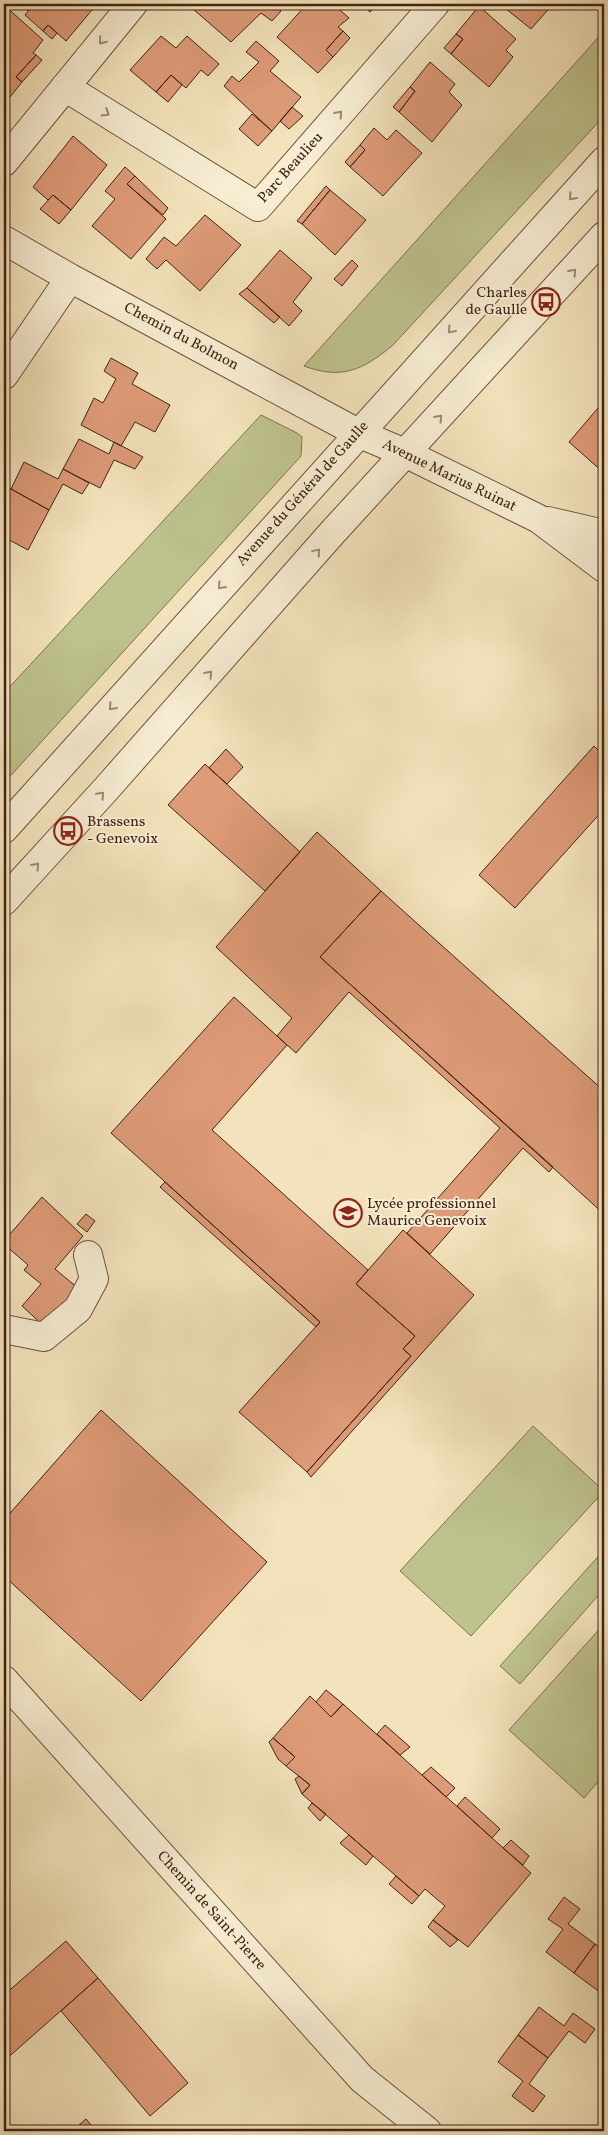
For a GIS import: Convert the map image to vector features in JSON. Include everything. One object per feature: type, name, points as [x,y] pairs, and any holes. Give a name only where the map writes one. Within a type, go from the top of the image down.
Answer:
[{"type":"street","points":[[4,162],[133,4]]},
{"type":"street","name":"Parc Beaulieu","points":[[65,87],[258,207],[435,4]]},
{"type":"street","name":"Avenue du Général de Gaulle","points":[[4,829],[604,161]]},
{"type":"street","points":[[4,901],[107,788],[332,533],[407,454],[604,236]]},
{"type":"street","name":"Chemin du Bolmon","points":[[4,240],[70,278],[358,433]]},
{"type":"street","points":[[4,375],[70,278]]},
{"type":"street","name":"Avenue Marius Ruinat","points":[[358,433],[407,454],[539,519],[604,568]]},
{"type":"street","name":"Avenue Marius Ruinat","points":[[539,519],[604,534]]},
{"type":"street","points":[[4,1329],[44,1337],[78,1309],[94,1279],[88,1255]]},
{"type":"street","name":"Chemin de Saint-Pierre","points":[[7,1692],[362,2079],[427,2131]]},
{"type":"green space","points":[[604,31],[604,116],[393,345],[372,361],[352,370],[330,372],[304,366]]},
{"type":"green space","points":[[261,415],[302,437],[301,456],[4,783],[4,693]]},
{"type":"green space","points":[[533,1426],[604,1491],[471,1636],[400,1571]]},
{"type":"green space","points":[[604,1550],[604,1589],[520,1684],[500,1666]]},
{"type":"green space","points":[[604,1624],[604,1775],[584,1798],[509,1730]]},
{"type":"building","points":[[22,4],[34,4],[28,11]]},
{"type":"building","points":[[34,4],[97,4],[66,41],[48,25],[43,31],[25,15]]},
{"type":"building","points":[[197,4],[273,4],[281,11],[272,21],[261,13],[231,42],[193,9]]},
{"type":"building","points":[[307,4],[333,4],[349,18],[338,27],[343,31],[326,50],[333,57],[318,73],[277,37]]},
{"type":"building","points":[[361,4],[378,4],[370,12]]},
{"type":"building","points":[[500,4],[553,4],[531,29]]},
{"type":"building","points":[[4,5],[43,40],[33,53],[36,55],[16,77],[22,82],[10,97],[4,91]]},
{"type":"building","points":[[479,6],[516,39],[506,50],[513,57],[489,87],[451,54],[463,39],[456,34]]},
{"type":"building","points":[[48,25],[57,33],[52,39],[43,31]]},
{"type":"building","points":[[343,31],[350,38],[333,57],[326,50]]},
{"type":"building","points":[[456,34],[463,39],[451,54],[444,48]]},
{"type":"building","points":[[161,36],[176,48],[187,36],[219,64],[208,76],[201,70],[186,88],[171,75],[156,92],[130,70]]},
{"type":"building","points":[[256,41],[279,61],[270,71],[301,97],[272,131],[224,86],[232,76],[239,82],[259,62],[246,52]]},
{"type":"building","points":[[36,55],[42,60],[22,82],[16,77]]},
{"type":"building","points":[[430,62],[455,84],[449,92],[462,105],[432,142],[399,112],[415,91],[410,87]]},
{"type":"building","points":[[171,75],[182,85],[168,102],[156,92]]},
{"type":"building","points":[[410,87],[415,91],[399,112],[393,107]]},
{"type":"building","points":[[292,107],[303,116],[289,129],[280,121]]},
{"type":"building","points":[[252,114],[272,131],[258,146],[239,129]]},
{"type":"building","points":[[374,128],[387,140],[396,130],[422,153],[383,196],[350,167],[365,150],[360,145]]},
{"type":"building","points":[[73,136],[107,165],[71,210],[53,195],[48,200],[33,187]]},
{"type":"building","points":[[360,145],[365,150],[350,167],[345,162]]},
{"type":"building","points":[[125,167],[135,176],[127,184],[166,219],[131,259],[92,226],[115,199],[105,191]]},
{"type":"building","points":[[135,176],[168,208],[163,215],[127,184]]},
{"type":"building","points":[[326,186],[330,190],[302,224],[297,221]]},
{"type":"building","points":[[330,190],[366,220],[335,255],[302,224]]},
{"type":"building","points":[[53,195],[71,210],[59,224],[40,209]]},
{"type":"building","points":[[205,215],[241,245],[200,291],[166,260],[157,269],[146,259],[164,237],[176,246]]},
{"type":"building","points":[[280,250],[312,278],[293,302],[302,311],[289,326],[247,288]]},
{"type":"building","points":[[352,260],[358,266],[342,286],[334,279]]},
{"type":"building","points":[[247,288],[280,317],[274,323],[239,294]]},
{"type":"building","points":[[111,358],[138,373],[132,384],[170,405],[155,432],[135,422],[121,446],[81,425],[94,398],[103,403],[116,379],[104,371]]},
{"type":"building","points":[[604,401],[604,473],[569,442]]},
{"type":"building","points":[[79,439],[109,454],[114,442],[143,457],[135,469],[114,460],[100,488],[63,469]]},
{"type":"building","points":[[24,462],[58,479],[63,469],[89,483],[82,494],[63,484],[49,510],[11,489]]},
{"type":"building","points":[[4,485],[49,510],[28,550],[4,537]]},
{"type":"building","points":[[594,746],[604,756],[604,809],[515,908],[479,875]]},
{"type":"building","points":[[226,749],[243,767],[227,784],[209,768]]},
{"type":"building","points":[[205,764],[300,852],[265,891],[168,805]]},
{"type":"building","points":[[317,832],[381,891],[320,957],[553,1167],[549,1172],[523,1148],[430,1254],[407,1233],[500,1128],[349,992],[296,1053],[277,1036],[292,1018],[216,947]]},
{"type":"building","points":[[381,891],[604,1091],[604,1214],[320,957]]},
{"type":"building","points":[[234,997],[287,1045],[212,1130],[368,1270],[356,1284],[415,1336],[403,1349],[411,1356],[307,1472],[239,1412],[320,1322],[111,1133]]},
{"type":"building","points":[[165,1182],[320,1322],[316,1327],[160,1187]]},
{"type":"building","points":[[42,1197],[83,1236],[55,1269],[78,1288],[45,1327],[22,1306],[41,1284],[24,1270],[28,1265],[4,1244],[4,1241]]},
{"type":"building","points":[[86,1214],[95,1221],[87,1232],[77,1224]]},
{"type":"building","points":[[403,1230],[474,1295],[311,1477],[307,1472],[411,1356],[403,1349],[415,1336],[356,1284]]},
{"type":"building","points":[[101,1410],[267,1562],[141,1701],[4,1576],[4,1520]]},
{"type":"building","points":[[326,1690],[343,1704],[331,1717],[316,1702]]},
{"type":"building","points":[[310,1696],[331,1717],[343,1704],[531,1873],[468,1947],[433,1920],[445,1906],[425,1889],[419,1896],[302,1794],[310,1785],[286,1766],[295,1757],[273,1738]]},
{"type":"building","points":[[385,1725],[410,1747],[400,1755],[377,1734]]},
{"type":"building","points":[[273,1738],[295,1757],[286,1766],[278,1759],[269,1742]]},
{"type":"building","points":[[431,1767],[455,1788],[446,1797],[422,1775]]},
{"type":"building","points":[[299,1776],[310,1785],[302,1794],[295,1779]]},
{"type":"building","points":[[465,1797],[500,1829],[492,1838],[457,1806]]},
{"type":"building","points":[[312,1803],[326,1814],[320,1821],[308,1808]]},
{"type":"building","points":[[349,1835],[373,1856],[366,1865],[340,1843]]},
{"type":"building","points":[[511,1840],[529,1856],[523,1865],[503,1848]]},
{"type":"building","points":[[396,1876],[419,1896],[412,1904],[389,1884]]},
{"type":"building","points":[[564,1897],[580,1909],[568,1924],[595,1944],[574,1973],[546,1952],[563,1929],[548,1919]]},
{"type":"building","points":[[433,1920],[458,1940],[450,1947],[428,1927]]},
{"type":"building","points":[[66,1941],[98,1978],[4,2061],[4,1995]]},
{"type":"building","points":[[595,1944],[604,1950],[604,1988],[601,1993],[574,1973]]},
{"type":"building","points":[[98,1978],[188,2083],[150,2116],[61,2011]]},
{"type":"building","points":[[539,2007],[564,2026],[573,2013],[595,2029],[585,2043],[569,2031],[548,2058],[518,2035]]},
{"type":"building","points":[[518,2035],[548,2058],[529,2084],[545,2096],[533,2112],[512,2096],[523,2081],[498,2062]]},
{"type":"building","points":[[86,2119],[96,2131],[72,2131]]},
{"type":"place","name":"Charles de Gaulle","points":[[546,302]]},
{"type":"place","name":"Brassens - Genevoix","points":[[68,831]]},
{"type":"place","name":"Lycée professionnel Maurice Genevoix","points":[[348,1213]]}]
